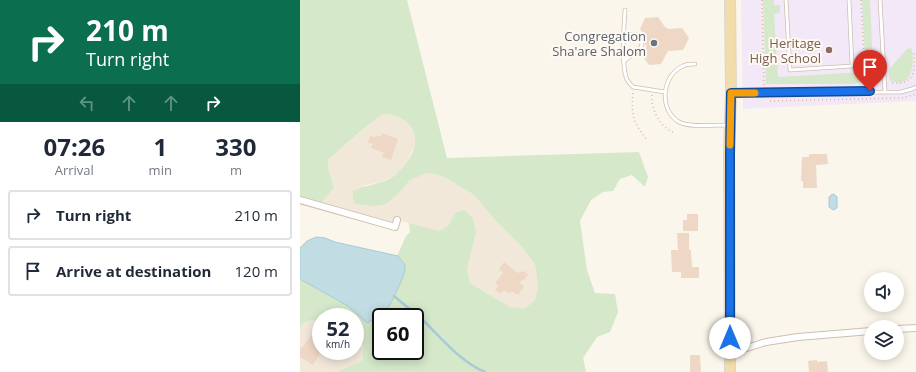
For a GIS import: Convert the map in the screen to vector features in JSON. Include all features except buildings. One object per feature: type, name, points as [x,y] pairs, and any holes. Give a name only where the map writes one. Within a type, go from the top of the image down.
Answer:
[{"type":"main road","points":[[730,0],[730,372]]},
{"type":"street","points":[[300,200],[395,227],[397,220]]},
{"type":"street","points":[[904,329],[916,328]]},
{"type":"street","points":[[730,353],[766,342],[798,337],[864,332]]},
{"type":"lane","points":[[786,0],[790,70],[852,66],[849,0]]},
{"type":"lane","points":[[880,0],[885,91]]},
{"type":"lane","points":[[625,10],[624,61],[626,77],[633,87],[665,92]]},
{"type":"lane","points":[[624,34],[638,35],[642,44],[640,50],[624,61]]},
{"type":"lane","points":[[695,64],[684,65],[675,71],[666,84],[666,106],[671,116],[680,123],[694,125],[730,125]]},
{"type":"lane","points":[[731,93],[901,92],[916,87]]},
{"type":"path","points":[[762,0],[764,92]]},
{"type":"path","points":[[861,0],[865,75],[868,78]]},
{"type":"path","points":[[892,83],[902,83],[909,79],[913,74],[915,67],[914,51]]},
{"type":"path","points":[[633,87],[631,108],[636,124],[647,140]]},
{"type":"path","points":[[653,91],[653,107],[656,116],[668,130],[673,132]]},
{"type":"path","points":[[770,101],[902,98],[916,94]]},
{"type":"shaded area","name":"Heritage High School","points":[[741,0],[916,0],[916,101],[743,109]]},
{"type":"shaded area","points":[[394,114],[408,123],[415,132],[415,145],[407,162],[394,176],[380,182],[363,186],[400,192],[410,180],[428,173],[439,175],[474,195],[495,220],[520,245],[535,264],[538,287],[535,300],[525,308],[510,307],[470,283],[467,269],[476,233],[455,213],[448,226],[439,231],[397,220],[395,227],[320,205],[334,187],[329,172],[328,160],[380,115]]},
{"type":"shaded area","points":[[307,321],[312,321],[312,360],[362,361],[336,372],[300,372],[300,326]]},
{"type":"green space","points":[[300,0],[407,0],[447,158],[639,152],[648,177],[645,187],[632,175],[620,179],[613,191],[603,192],[591,200],[580,221],[587,270],[595,293],[615,294],[618,312],[610,332],[597,337],[583,358],[586,372],[336,372],[364,360],[364,308],[312,308],[312,321],[307,321],[300,326],[300,248],[307,241],[316,237],[397,256],[406,236],[410,232],[409,223],[439,231],[448,226],[455,213],[464,210],[473,218],[476,233],[467,269],[470,283],[510,307],[525,308],[535,300],[538,287],[535,264],[520,245],[495,220],[474,195],[439,175],[428,173],[410,180],[400,192],[386,204],[375,206],[355,204],[353,191],[384,181],[394,176],[411,156],[415,142],[413,130],[409,124],[397,116],[385,114],[378,117],[328,160],[329,172],[334,187],[320,205],[300,200]]},
{"type":"green space","points":[[763,0],[774,0],[774,5],[780,5],[780,13],[774,14],[778,77],[864,72],[867,80],[855,84],[766,84]]},
{"type":"green space","points":[[862,0],[870,0],[873,68],[871,75],[868,76],[866,74]]},
{"type":"green space","points":[[911,48],[913,61],[910,74],[907,79],[902,82],[889,80],[889,69],[907,49]]},
{"type":"water","points":[[834,194],[837,197],[837,208],[833,210],[829,207],[829,197]]},
{"type":"water","points":[[316,237],[325,238],[335,242],[398,256],[405,265],[404,272],[387,308],[372,308],[372,320],[367,323],[364,320],[364,308],[350,308],[300,279],[300,248],[307,241]]},
{"type":"waterway","points":[[394,296],[423,320],[460,356],[476,368],[485,372]]},
{"type":"slow traffic","points":[[730,145],[731,93],[755,93]]},
{"type":"place","name":"Congregation Sha'are Shalom","points":[[654,43]]},
{"type":"place","name":"Heritage High School","points":[[829,50]]},
{"type":"route","points":[[730,338],[731,93],[870,91]]}]
